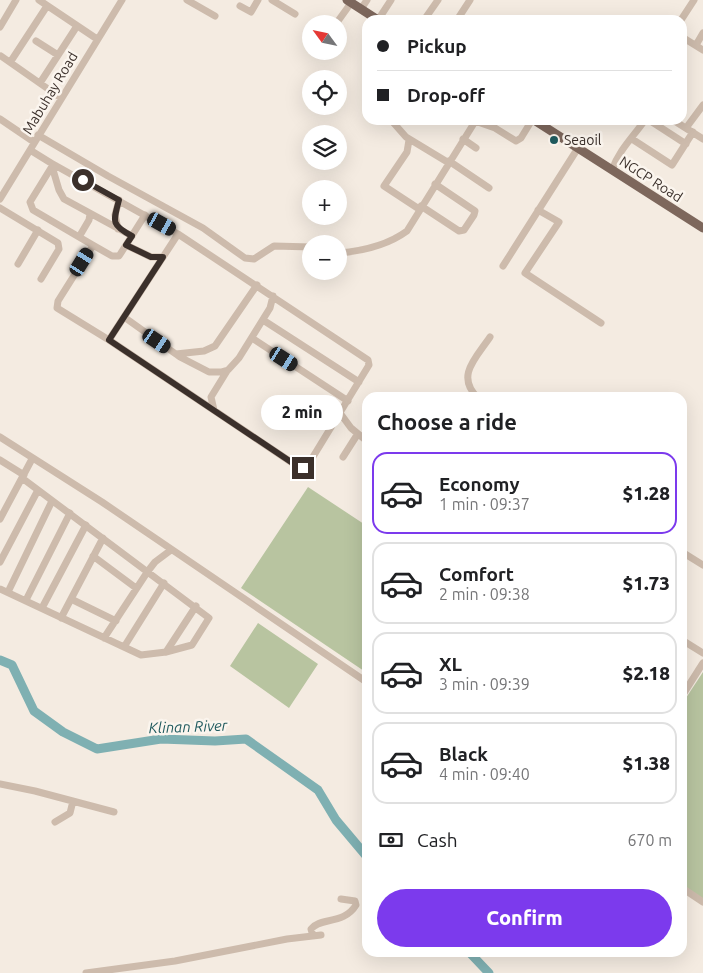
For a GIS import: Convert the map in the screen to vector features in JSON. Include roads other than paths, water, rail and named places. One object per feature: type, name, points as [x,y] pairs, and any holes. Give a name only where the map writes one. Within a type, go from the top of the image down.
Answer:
[{"type":"main road","points":[[349,2],[366,14]]},
{"type":"main road","name":"NGCP Road","points":[[543,125],[703,228]]},
{"type":"street","points":[[0,27],[16,0]]},
{"type":"street","points":[[39,0],[97,39]]},
{"type":"street","name":"Mabuhay Road","points":[[0,199],[122,0]]},
{"type":"street","points":[[187,0],[215,16]]},
{"type":"street","points":[[240,6],[251,12],[258,0]]},
{"type":"street","points":[[272,0],[295,14]]},
{"type":"street","points":[[366,14],[367,0]]},
{"type":"street","points":[[381,15],[391,0]]},
{"type":"street","points":[[428,15],[438,0]]},
{"type":"street","points":[[460,15],[470,0]]},
{"type":"street","points":[[684,15],[694,0]]},
{"type":"street","points":[[341,15],[349,2]]},
{"type":"street","points":[[11,61],[47,6]]},
{"type":"street","points":[[0,11],[7,15]]},
{"type":"street","points":[[40,83],[77,26]]},
{"type":"street","points":[[696,45],[703,33]]},
{"type":"street","points":[[687,40],[703,50]]},
{"type":"street","points":[[36,41],[58,55]]},
{"type":"street","points":[[1,56],[11,61],[61,98]]},
{"type":"street","points":[[686,128],[703,105]]},
{"type":"street","points":[[0,119],[34,142]]},
{"type":"street","points":[[396,125],[409,140],[449,162],[489,188]]},
{"type":"street","points":[[347,251],[375,246],[397,238],[410,227],[420,207],[473,125]]},
{"type":"street","points":[[488,125],[516,141],[533,125]]},
{"type":"street","points":[[612,170],[619,153],[642,125]]},
{"type":"street","points":[[657,125],[686,144]]},
{"type":"street","points":[[681,125],[703,139]]},
{"type":"street","points":[[632,139],[672,165],[693,132]]},
{"type":"street","points":[[38,135],[203,228],[245,258],[254,259],[274,246],[302,247]]},
{"type":"street","points":[[464,139],[476,148]]},
{"type":"street","points":[[409,140],[406,152],[384,186],[459,231],[464,230],[475,211],[435,184]]},
{"type":"street","points":[[503,266],[578,148]]},
{"type":"street","points":[[30,150],[51,166],[119,200],[178,234],[368,360],[369,365],[312,460],[303,468],[297,466],[109,340],[57,308],[58,302],[90,250],[91,244]]},
{"type":"street","points":[[51,166],[64,199],[132,236]]},
{"type":"street","points":[[51,166],[30,202],[32,210],[91,244],[116,257],[145,215]]},
{"type":"street","points":[[118,229],[115,215],[119,200]]},
{"type":"street","points":[[0,208],[55,240],[59,245],[41,278]]},
{"type":"street","points":[[538,210],[559,222],[526,273],[601,324]]},
{"type":"street","points":[[79,237],[89,220],[90,214]]},
{"type":"street","points":[[18,264],[38,230]]},
{"type":"street","points":[[109,340],[178,234]]},
{"type":"street","points":[[126,245],[151,257],[163,257]]},
{"type":"street","points":[[176,354],[204,351],[215,346],[257,285]]},
{"type":"street","points":[[214,410],[211,397],[227,371],[236,362],[264,320],[273,296]]},
{"type":"street","points":[[124,317],[176,354],[209,372],[227,371]]},
{"type":"street","points":[[264,320],[359,382]]},
{"type":"street","points":[[472,392],[466,378],[468,370],[490,337]]},
{"type":"street","points":[[252,338],[348,401]]},
{"type":"street","points":[[340,413],[362,438]]},
{"type":"street","points":[[343,457],[358,435]]},
{"type":"street","points":[[0,437],[102,502],[362,679]]},
{"type":"street","points":[[0,519],[32,459]]},
{"type":"street","points":[[0,460],[52,501],[196,606],[208,616],[208,621],[192,645],[166,652],[141,655],[0,588]]},
{"type":"street","points":[[0,562],[38,490]]},
{"type":"street","points":[[8,592],[52,501]]},
{"type":"street","points":[[26,600],[70,513]]},
{"type":"street","points":[[42,608],[86,525]]},
{"type":"street","points":[[61,618],[103,538]]},
{"type":"street","points":[[104,638],[148,571],[155,562],[171,550]]},
{"type":"street","points":[[687,555],[703,565]]},
{"type":"street","points":[[93,556],[136,588]]},
{"type":"street","points":[[124,647],[164,583]]},
{"type":"street","points":[[72,599],[116,621]]},
{"type":"street","points":[[166,652],[196,606]]},
{"type":"street","points":[[687,643],[703,653]]},
{"type":"street","points":[[687,688],[703,664]]},
{"type":"street","points":[[0,784],[114,812]]},
{"type":"street","points":[[55,822],[70,813],[73,801]]},
{"type":"street","points":[[687,891],[703,902]]},
{"type":"street","points":[[313,936],[311,929],[314,925],[344,917],[356,905],[355,901],[341,900]]},
{"type":"street","points":[[86,973],[175,961],[287,939],[321,935]]},
{"type":"waterway","name":"Klinan River","points":[[0,660],[12,665],[34,711],[63,732],[97,749],[161,739],[215,741],[246,739],[318,790],[336,820],[362,851]]},
{"type":"waterway","name":"Klinan River","points":[[474,957],[489,973]]},
{"type":"place","name":"Seaoil","points":[[554,140]]}]
